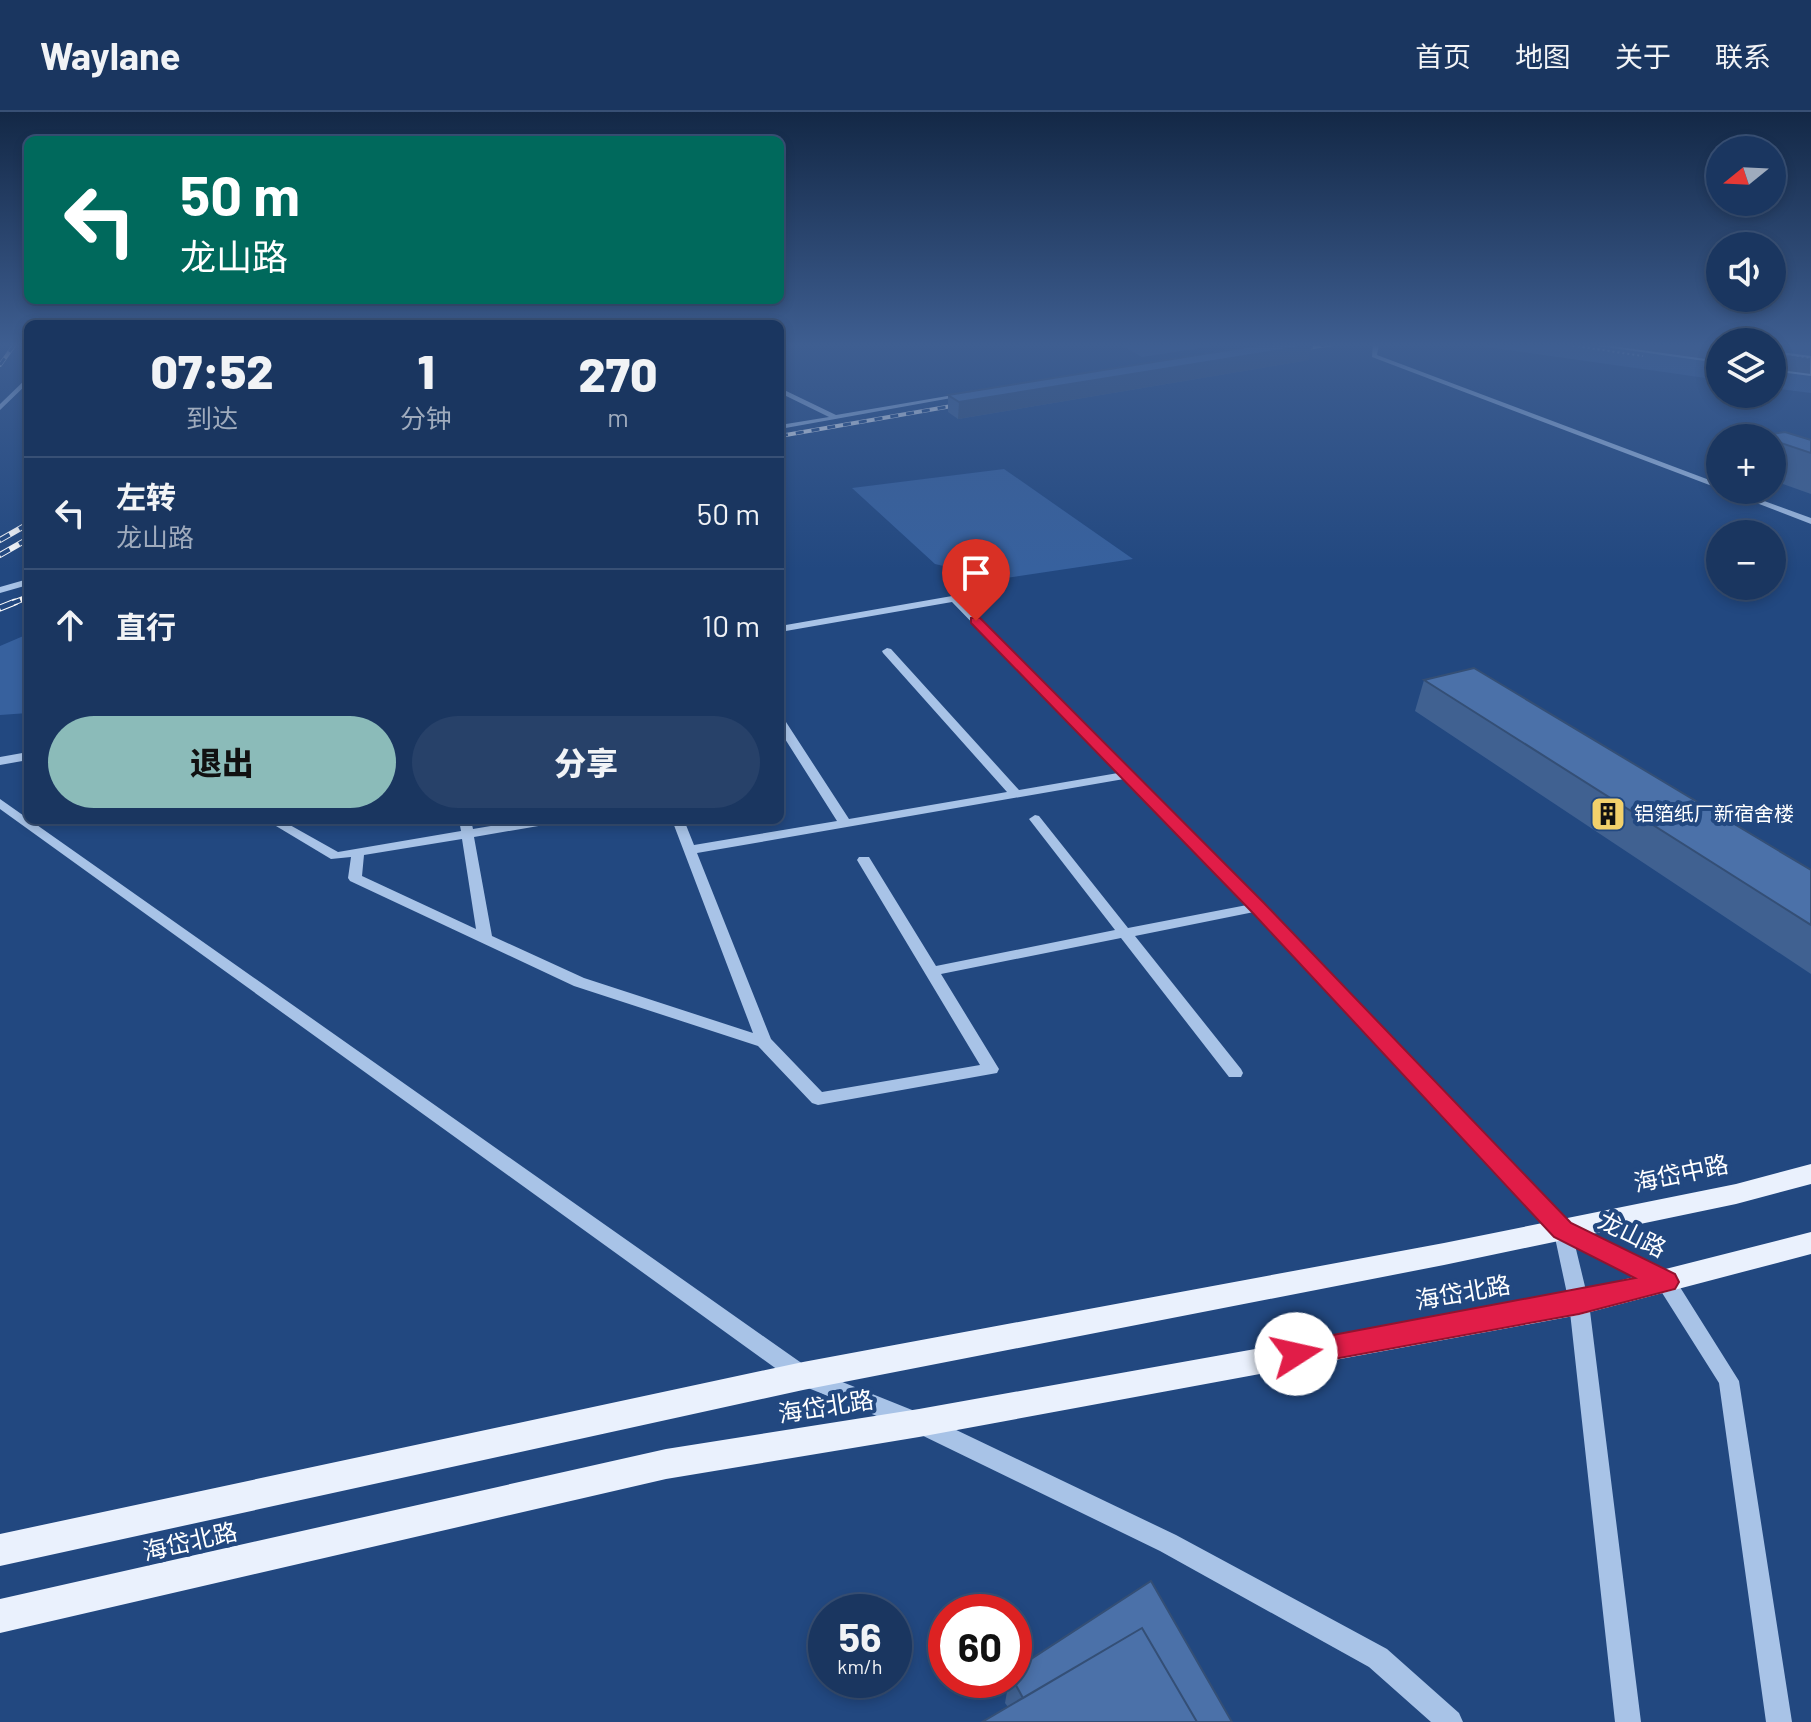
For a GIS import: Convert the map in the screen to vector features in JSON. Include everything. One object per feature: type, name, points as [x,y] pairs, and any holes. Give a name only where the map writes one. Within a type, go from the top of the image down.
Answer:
[{"type":"main road","name":"海岱中路","points":[[1562,1230],[1736,1194],[1811,1174]]},
{"type":"main road","name":"海岱北路","points":[[0,1550],[803,1376],[1562,1230]]},
{"type":"main road","points":[[1666,1282],[1811,1243]]},
{"type":"main road","name":"海岱北路","points":[[0,1616],[666,1464],[919,1423],[1579,1303],[1666,1282]]},
{"type":"street","points":[[784,426],[822,419]]},
{"type":"street","points":[[1541,419],[1706,482]]},
{"type":"street","points":[[1765,504],[1811,521]]},
{"type":"street","points":[[0,590],[24,583]]},
{"type":"street","points":[[784,628],[975,595]]},
{"type":"street","points":[[954,599],[1257,907],[1562,1230]]},
{"type":"street","points":[[887,651],[1016,794]]},
{"type":"street","points":[[784,728],[845,823]]},
{"type":"street","points":[[0,761],[24,757]]},
{"type":"street","points":[[689,850],[1127,775]]},
{"type":"street","points":[[0,803],[24,820]]},
{"type":"street","points":[[1035,819],[1235,1073]]},
{"type":"street","points":[[29,824],[803,1376],[919,1423],[1168,1543],[1378,1658],[1450,1722]]},
{"type":"street","points":[[279,824],[336,856],[466,827],[502,824]]},
{"type":"street","points":[[679,824],[764,1042],[818,1099],[991,1069],[864,860]]},
{"type":"street","points":[[466,827],[485,938]]},
{"type":"street","points":[[358,852],[355,878],[579,982],[764,1042]]},
{"type":"street","points":[[933,971],[1257,907]]},
{"type":"street","name":"龙山路","points":[[1562,1230],[1666,1282],[1729,1381],[1779,1722]]},
{"type":"street","name":"龙山路","points":[[1562,1230],[1579,1303],[1628,1722]]},
{"type":"shaded area","points":[[1004,469],[1133,559],[999,579],[935,564],[852,488]]},
{"type":"shaded area","points":[[24,636],[24,713],[0,715],[0,646]]},
{"type":"building","points":[[1786,432],[1811,440],[1811,453],[1786,445]]},
{"type":"building","points":[[1474,668],[1811,870],[1811,925],[1424,680]]},
{"type":"building","points":[[1151,1581],[1232,1722],[1197,1722],[1142,1628],[1032,1693],[1032,1658]]},
{"type":"building","points":[[1142,1628],[1197,1722],[982,1722],[1023,1698],[1032,1698],[1032,1693]]},
{"type":"railway","points":[[784,435],[877,419]]},
{"type":"railway","points":[[0,540],[24,526]]},
{"type":"railway","points":[[0,555],[24,541]]},
{"type":"railway","points":[[10,604],[24,599]]},
{"type":"railway","points":[[10,604],[15,602]]},
{"type":"railway","points":[[0,608],[10,604]]},
{"type":"place","name":"铝箔纸厂新宿舍楼","points":[[1608,814]]},
{"type":"route","points":[[976,621],[1257,907],[1562,1230],[1666,1282],[1579,1303],[1296,1354]]}]
